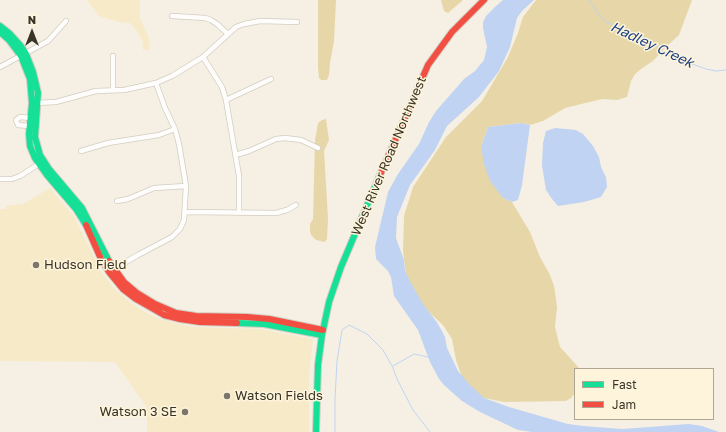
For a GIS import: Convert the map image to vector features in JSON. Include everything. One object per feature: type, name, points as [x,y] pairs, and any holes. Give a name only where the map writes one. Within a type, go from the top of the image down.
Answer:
[{"type":"street","name":"West River Road Northwest","points":[[316,432],[318,365],[322,332],[329,302],[340,271],[423,76],[444,42],[462,21],[484,0]]},
{"type":"street","points":[[172,16],[205,18],[217,24],[228,34]]},
{"type":"street","points":[[0,67],[48,41],[66,21]]},
{"type":"street","points":[[34,103],[56,102],[96,91],[133,89],[156,83],[172,76],[203,57],[236,27],[252,22],[297,22]]},
{"type":"street","points":[[0,26],[15,38],[24,55],[34,103],[35,142],[41,163]]},
{"type":"street","points":[[0,32],[24,55]]},
{"type":"street","points":[[113,56],[113,90]]},
{"type":"street","points":[[203,57],[222,87],[226,100],[239,176],[240,213]]},
{"type":"street","points":[[226,100],[271,79]]},
{"type":"street","points":[[112,271],[124,262],[176,235],[182,227],[186,212],[186,186],[176,129],[165,108],[156,83]]},
{"type":"street","points":[[34,103],[29,126],[30,146],[76,210],[86,226],[101,259],[112,271],[123,289],[133,297],[157,311],[174,318],[200,322],[264,324],[322,332]]},
{"type":"street","points":[[29,126],[18,125],[16,120],[20,117],[30,118]]},
{"type":"street","points":[[81,151],[108,143],[150,137],[176,129]]},
{"type":"street","points":[[235,155],[249,151],[276,139],[285,138],[301,140],[318,148]]},
{"type":"street","points":[[0,180],[12,179],[20,176],[41,163]]},
{"type":"street","points":[[117,201],[128,199],[154,188],[186,186]]},
{"type":"street","points":[[186,212],[276,213],[287,210],[296,205]]},
{"type":"shaded area","points":[[87,0],[140,0],[140,18],[149,38],[150,50],[143,50],[142,40],[130,23],[119,22],[99,16]]},
{"type":"shaded area","points":[[318,0],[336,0],[334,41],[327,80],[321,80],[319,78]]},
{"type":"shaded area","points":[[441,0],[463,0],[448,13],[444,11]]},
{"type":"shaded area","points":[[536,0],[692,0],[679,35],[653,61],[635,74],[631,81],[627,97],[617,100],[602,99],[565,108],[543,121],[530,125],[521,123],[488,127],[481,147],[503,198],[512,202],[530,232],[554,286],[557,308],[555,327],[560,347],[579,368],[574,368],[574,394],[566,401],[504,402],[484,398],[464,383],[456,360],[452,339],[443,325],[417,298],[407,283],[403,251],[404,216],[413,187],[446,137],[482,101],[508,57],[523,17]]},
{"type":"shaded area","points":[[326,119],[329,140],[324,151],[328,218],[327,239],[325,242],[316,240],[311,235],[310,224],[313,219],[315,140],[318,123]]},
{"type":"shaded area","points":[[50,188],[74,216],[102,273],[114,288],[143,311],[159,319],[192,327],[260,329],[313,339],[309,376],[309,432],[147,432],[147,408],[115,362],[0,361],[0,209],[6,209],[6,206],[23,204]]},
{"type":"water","points":[[503,0],[534,0],[517,18],[510,47],[499,71],[479,97],[447,126],[435,150],[410,185],[397,217],[396,238],[404,260],[405,271],[411,283],[423,304],[442,331],[447,348],[458,371],[484,398],[509,407],[568,424],[622,429],[689,424],[702,426],[719,432],[532,432],[518,430],[480,412],[462,401],[444,385],[430,362],[418,330],[394,296],[391,277],[388,271],[376,259],[375,247],[388,192],[398,174],[419,144],[436,111],[464,79],[475,71],[484,60],[487,47],[483,22],[486,16]]},
{"type":"water","points":[[521,123],[530,125],[522,185],[518,200],[512,202],[503,198],[490,181],[484,164],[481,147],[488,127]]},
{"type":"water","points":[[555,128],[576,130],[583,134],[593,146],[599,157],[601,167],[606,177],[607,187],[601,197],[584,202],[558,206],[546,190],[542,166],[543,143],[546,131]]},
{"type":"waterway","name":"Hadley Creek","points":[[589,0],[606,22],[642,37],[668,55],[706,69],[716,71],[726,70]]},
{"type":"waterway","points":[[335,432],[337,361],[342,330],[349,325],[367,334],[383,350],[413,410],[430,432]]},
{"type":"waterway","points":[[393,366],[414,354],[428,357]]},
{"type":"traffic: fast","points":[[0,26],[20,45],[26,54],[33,72],[38,93],[35,137],[40,155],[49,169],[82,208],[109,261]]},
{"type":"traffic: fast","points":[[0,32],[9,40],[21,56],[30,79],[32,103],[29,134],[30,146],[35,158],[47,175],[76,209],[86,225]]},
{"type":"traffic: fast","points":[[316,432],[318,365],[322,335],[329,302],[341,267],[380,175]]},
{"type":"traffic: fast","points":[[237,323],[264,324],[322,335]]},
{"type":"traffic: jam","points":[[380,175],[428,65],[452,32],[484,0]]},
{"type":"traffic: jam","points":[[86,225],[101,259],[109,272],[123,289],[136,299],[164,315],[180,319],[200,322],[237,323]]},
{"type":"traffic: jam","points":[[109,261],[124,282],[137,293],[155,304],[176,313],[196,316],[269,319],[323,330]]},
{"type":"place","name":"Hudson Field","points":[[36,265]]},
{"type":"place","name":"Watson Fields","points":[[227,396]]},
{"type":"place","name":"Watson 3 SE","points":[[185,412]]}]
